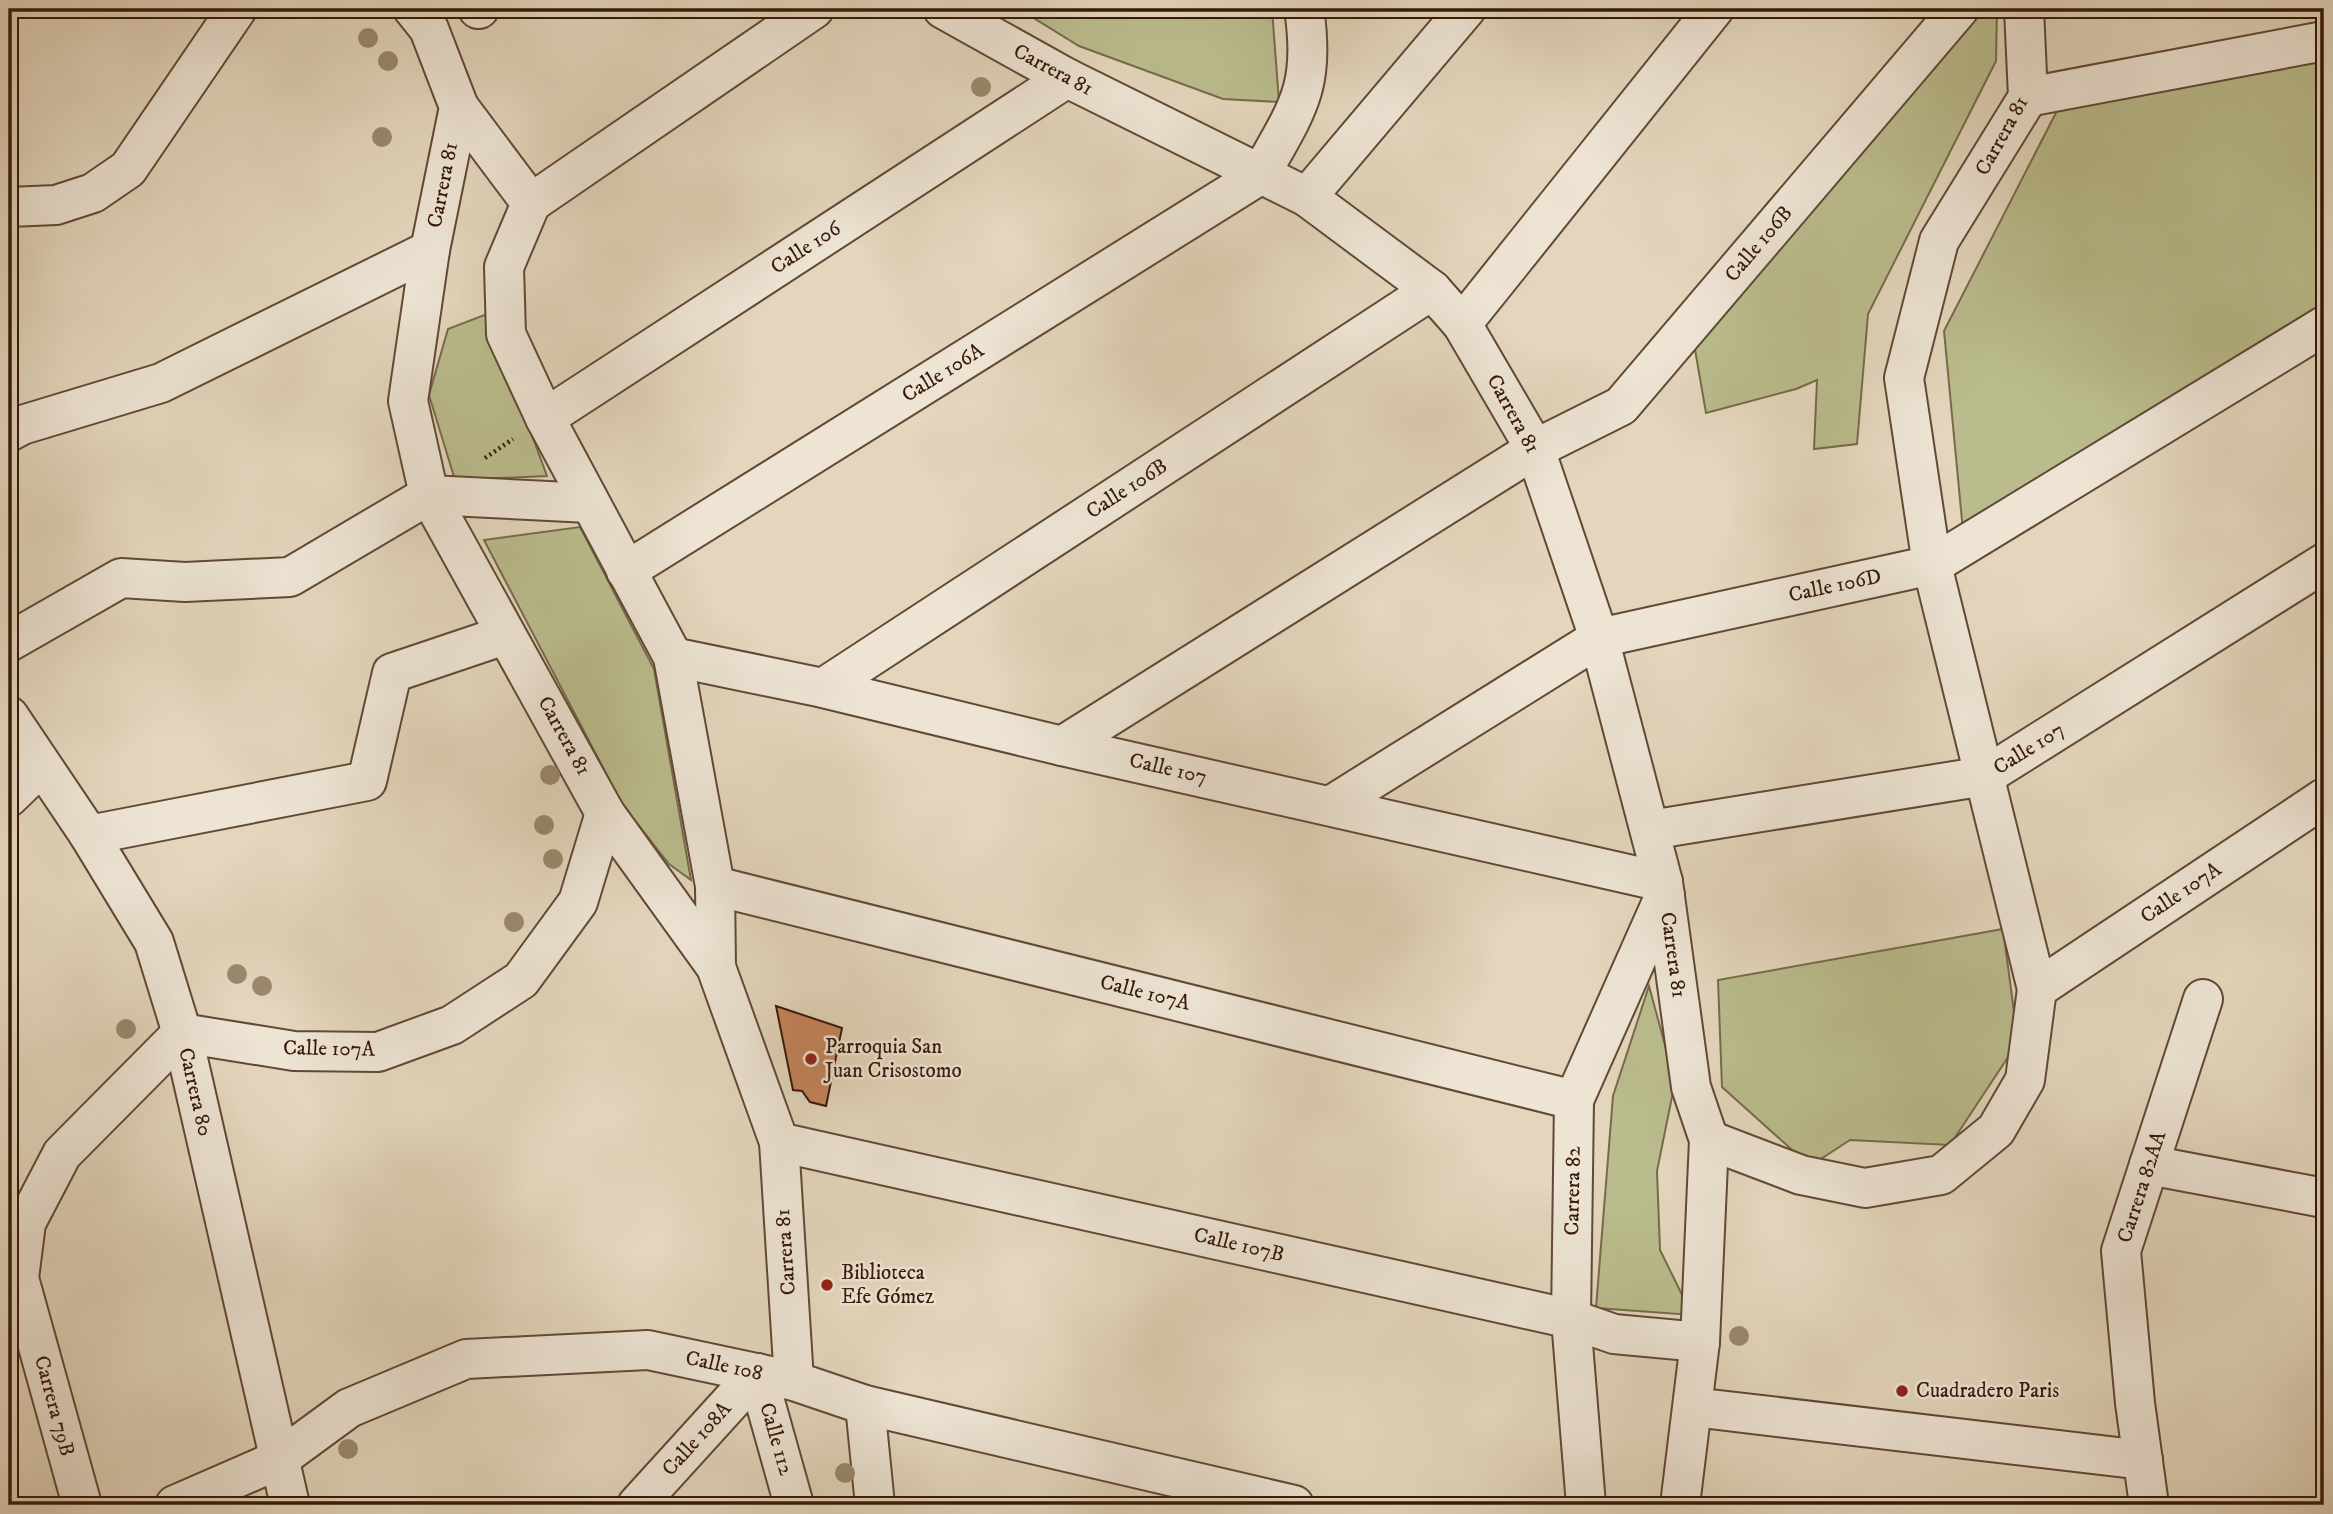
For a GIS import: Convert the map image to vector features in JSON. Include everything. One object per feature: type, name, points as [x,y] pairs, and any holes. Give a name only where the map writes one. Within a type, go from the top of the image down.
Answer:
[{"type":"street","points":[[9,207],[56,205],[93,193],[128,169],[237,9]]},
{"type":"street","points":[[413,9],[429,29],[459,107],[531,203],[814,9]]},
{"type":"street","name":"Carrera 81","points":[[943,9],[1067,78],[1307,197],[1432,290],[1462,324],[1535,449],[1599,638],[1664,888],[1691,1087],[1709,1140]]},
{"type":"street","points":[[1260,175],[1301,100],[1310,53],[1304,9]]},
{"type":"street","points":[[1307,197],[1466,9]]},
{"type":"street","points":[[1462,324],[1714,9]]},
{"type":"street","name":"Calle 106B","points":[[1062,746],[1535,449],[1621,406],[1959,9]]},
{"type":"street","name":"Carrera 81","points":[[2024,9],[2028,97],[1939,241],[1904,378],[1932,565],[2038,989]]},
{"type":"street","points":[[2028,97],[2324,41]]},
{"type":"street","name":"Calle 106","points":[[545,418],[1067,78]]},
{"type":"street","name":"Carrera 81","points":[[459,107],[430,250],[408,401],[429,495],[605,813],[716,967],[779,1142],[794,1381]]},
{"type":"street","name":"Calle 106A","points":[[626,571],[1260,175]]},
{"type":"street","name":"Carrera 81","points":[[531,203],[504,267],[506,334],[545,418],[673,657],[715,886],[716,967]]},
{"type":"street","points":[[9,432],[22,425],[161,383],[430,250]]},
{"type":"street","name":"Calle 106B","points":[[823,688],[1432,290]]},
{"type":"street","name":"Calle 106D","points":[[1330,806],[1599,638],[1932,565],[2324,326]]},
{"type":"street","points":[[9,642],[121,578],[185,583],[290,577],[429,495],[589,503]]},
{"type":"street","name":"Calle 107","points":[[1650,830],[1986,776],[2324,563]]},
{"type":"street","points":[[89,835],[367,781],[391,673],[505,635]]},
{"type":"street","name":"Calle 107","points":[[673,657],[823,688],[1062,746],[1330,806],[1664,888]]},
{"type":"street","name":"Carrera 80","points":[[9,716],[89,835],[154,942],[182,1032],[290,1505]]},
{"type":"street","points":[[9,797],[41,766]]},
{"type":"street","name":"Calle 107A","points":[[2038,989],[2324,798]]},
{"type":"street","name":"Calle 107A","points":[[182,1032],[294,1051],[378,1052],[452,1025],[521,980],[578,902],[605,813]]},
{"type":"street","name":"Calle 107A","points":[[715,886],[1574,1100]]},
{"type":"street","name":"Carrera 82","points":[[1586,1505],[1571,1319],[1574,1100],[1664,888]]},
{"type":"street","points":[[1680,1505],[1700,1342],[1709,1140],[1801,1175],[1865,1188],[1941,1175],[1996,1130],[2025,1080],[2038,989]]},
{"type":"street","name":"Carrera 82AA","points":[[2149,1505],[2121,1251],[2203,999]]},
{"type":"street","name":"Carrera 79B","points":[[82,1505],[19,1278],[26,1223],[62,1154],[182,1032]]},
{"type":"street","name":"Calle 107B","points":[[779,1142],[1571,1319],[1614,1334],[1700,1342]]},
{"type":"street","points":[[2149,1165],[2324,1198]]},
{"type":"street","name":"Calle 108","points":[[175,1505],[278,1461],[349,1408],[466,1359],[648,1350],[794,1381],[865,1405],[1294,1505]]},
{"type":"street","name":"Calle 108A","points":[[636,1505],[757,1373]]},
{"type":"street","name":"Calle 112","points":[[757,1373],[794,1505]]},
{"type":"street","points":[[865,1405],[875,1505]]},
{"type":"street","points":[[1693,1408],[2143,1460]]},
{"type":"green space","points":[[1019,9],[1272,9],[1279,102],[1223,99],[1079,46]]},
{"type":"green space","points":[[1981,9],[1997,9],[1996,61],[1868,314],[1857,444],[1814,449],[1817,380],[1796,389],[1706,413],[1693,338]]},
{"type":"green space","points":[[2324,55],[2324,304],[1963,531],[1944,331],[2061,103]]},
{"type":"green space","points":[[487,314],[547,476],[455,480],[429,395],[448,329]]},
{"type":"green space","points":[[580,527],[654,669],[691,880],[669,864],[622,804],[484,540]]},
{"type":"green space","points":[[2003,929],[2018,1042],[1950,1145],[1850,1140],[1810,1166],[1722,1087],[1718,980]]},
{"type":"green space","points":[[1649,986],[1675,1082],[1657,1171],[1660,1250],[1692,1315],[1596,1308],[1613,1096]]},
{"type":"building","name":"Parroquia San Juan Crisostomo","points":[[776,1006],[842,1028],[826,1106],[810,1102],[802,1091],[793,1090]]},
{"type":"place","name":"Parroquia San Juan Crisostomo","points":[[811,1059]]},
{"type":"place","name":"Biblioteca Efe Gómez","points":[[827,1285]]},
{"type":"place","name":"Cuadradero Paris","points":[[1902,1391]]}]
